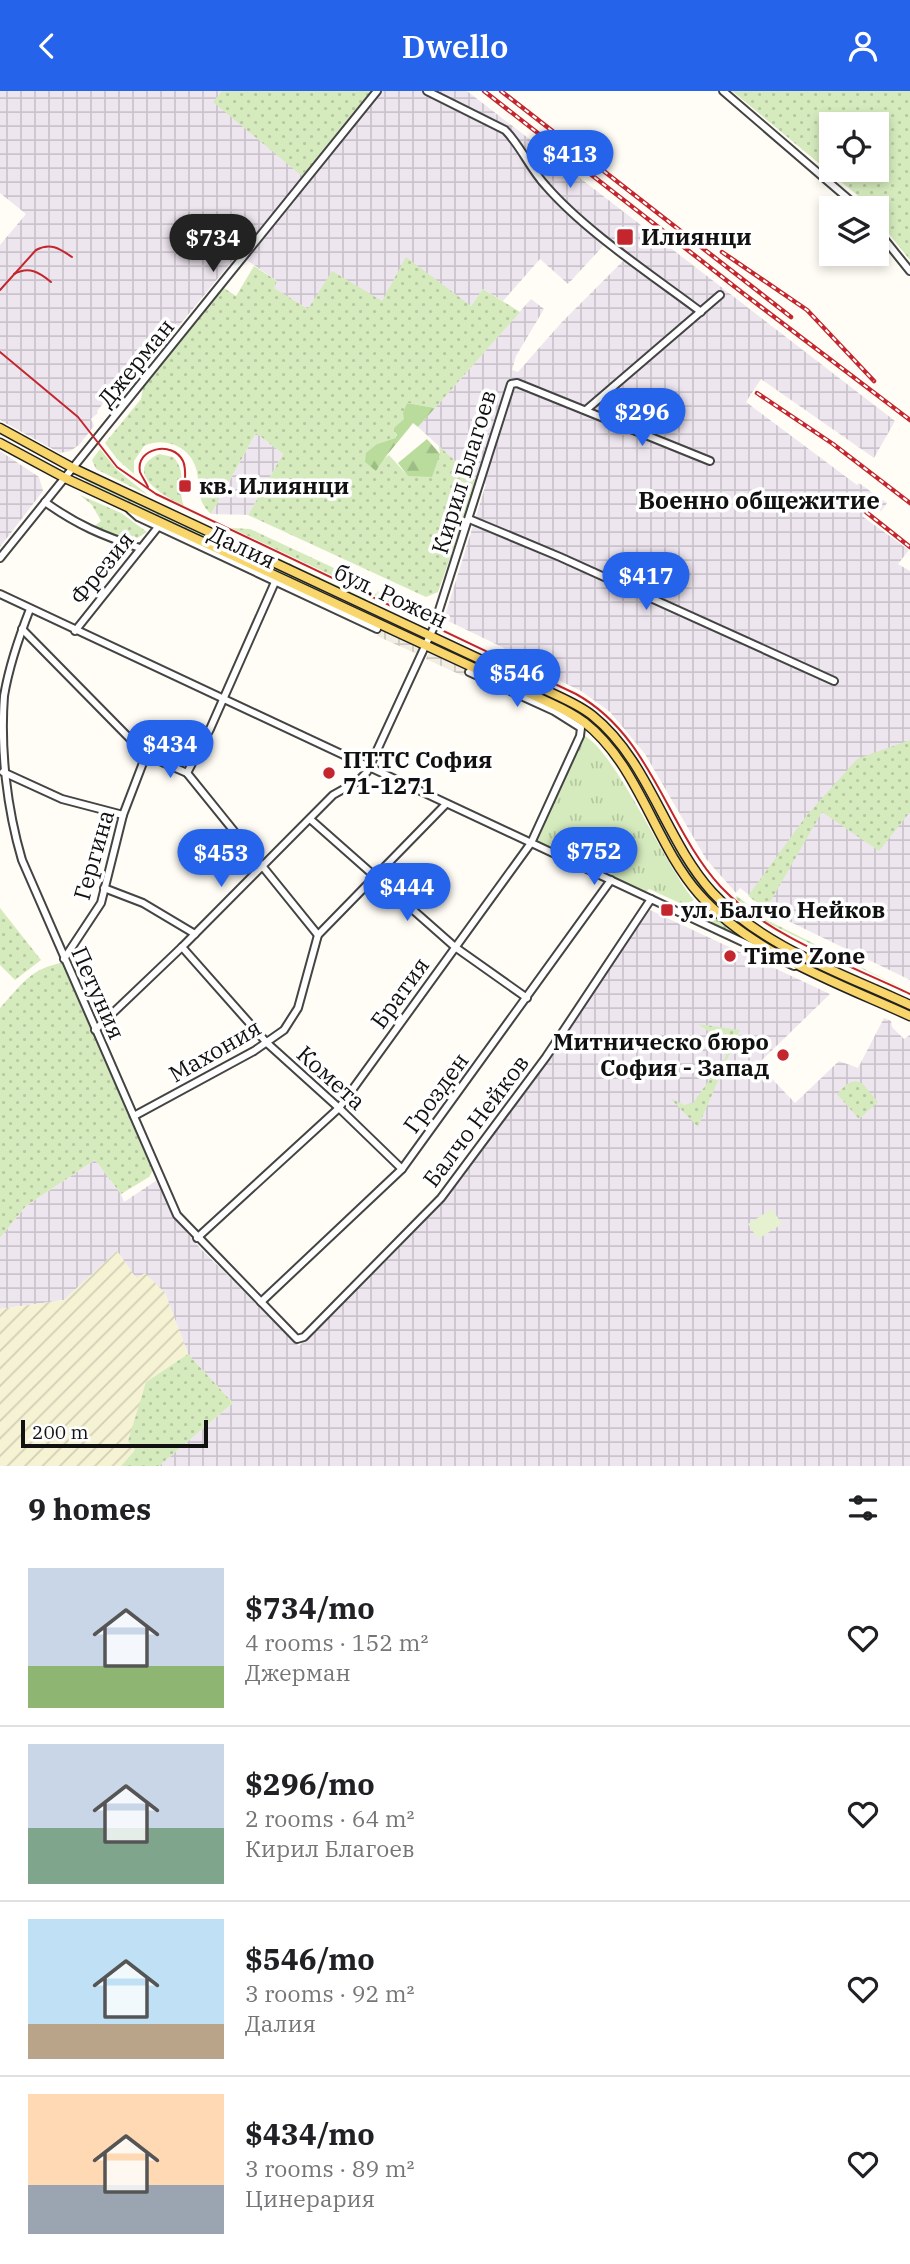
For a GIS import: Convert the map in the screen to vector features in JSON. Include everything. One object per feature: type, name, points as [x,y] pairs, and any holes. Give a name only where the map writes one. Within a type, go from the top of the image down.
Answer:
[{"type":"main road","name":"бул. Рожен","points":[[0,428],[73,468],[556,695],[593,716],[610,732],[629,757],[690,863],[728,908],[747,924],[786,946],[910,1005]]},
{"type":"main road","name":"бул. Рожен","points":[[0,443],[65,478],[355,615],[426,645],[491,679],[551,704],[586,724],[620,764],[681,870],[709,905],[733,927],[752,940],[910,1016]]},
{"type":"street","name":"Джерман","points":[[0,558],[377,91]]},
{"type":"street","points":[[427,91],[505,130],[546,187],[596,231],[701,312]]},
{"type":"street","points":[[723,91],[845,196]]},
{"type":"street","points":[[889,245],[910,271]]},
{"type":"street","points":[[586,410],[720,295]]},
{"type":"street","name":"Кирил Благоев","points":[[369,768],[430,636],[511,384],[517,383],[710,461]]},
{"type":"street","points":[[45,502],[94,533],[140,548]]},
{"type":"street","name":"Далия","points":[[120,503],[135,515],[158,527],[275,582],[355,615],[377,629]]},
{"type":"street","points":[[469,519],[560,557],[834,681]]},
{"type":"street","name":"Фрезия","points":[[75,631],[158,527]]},
{"type":"street","points":[[187,772],[223,700],[275,582]]},
{"type":"street","name":"бул. Рожен","points":[[0,594],[782,962],[830,979]]},
{"type":"street","name":"Петуния","points":[[30,609],[4,697],[4,772],[13,831],[22,860],[175,1212],[197,1238],[300,1339]]},
{"type":"street","points":[[22,629],[146,755],[187,772],[318,935]]},
{"type":"street","points":[[469,672],[491,679]]},
{"type":"street","name":"Братия","points":[[197,1238],[339,1108],[531,843],[582,731],[578,725],[554,711],[491,679]]},
{"type":"street","name":"Гергина","points":[[64,959],[99,910],[123,815],[146,755]]},
{"type":"street","points":[[95,1030],[333,795],[364,777],[369,768]]},
{"type":"street","points":[[4,772],[62,799],[123,815]]},
{"type":"street","name":"Махония","points":[[134,1116],[267,1043],[284,1030],[298,1008],[318,935],[445,805]]},
{"type":"street","points":[[310,819],[455,947],[527,998]]},
{"type":"street","name":"Грозден","points":[[261,1302],[402,1169],[611,880]]},
{"type":"street","points":[[104,888],[143,903],[195,934]]},
{"type":"street","name":"Балчо Нейков","points":[[300,1339],[411,1231],[441,1198],[546,1057],[651,899]]},
{"type":"street","name":"Комета","points":[[182,947],[267,1043],[402,1169]]},
{"type":"shaded area","points":[[0,91],[467,91],[895,421],[874,458],[761,379],[746,402],[857,485],[859,483],[887,503],[881,511],[870,504],[862,516],[909,550],[898,564],[910,571],[910,980],[772,913],[740,888],[736,893],[706,859],[645,754],[610,712],[581,691],[503,653],[504,648],[444,619],[486,484],[477,481],[418,427],[531,299],[544,309],[516,356],[512,370],[518,372],[561,323],[625,259],[605,244],[568,284],[540,259],[503,301],[483,289],[471,306],[382,302],[308,309],[273,288],[277,281],[238,254],[117,401],[109,396],[91,419],[94,426],[79,445],[60,453],[0,420],[0,245],[26,214],[0,193]]},
{"type":"shaded area","points":[[256,433],[283,454],[248,515],[211,514]]},
{"type":"shaded area","points":[[0,451],[39,477],[43,491],[0,547]]},
{"type":"shaded area","points":[[377,591],[422,612],[425,608],[430,610],[433,614],[430,621],[388,602],[389,600],[376,594]]},
{"type":"shaded area","points":[[381,627],[419,646],[417,654],[377,636]]},
{"type":"shaded area","points":[[430,651],[467,667],[463,676],[426,659]]},
{"type":"shaded area","points":[[650,910],[830,994],[758,1064],[795,1103],[839,1061],[858,1068],[884,1018],[891,1021],[892,1027],[904,1039],[910,1035],[910,1466],[159,1466],[233,1403],[188,1354],[165,1293],[136,1278],[117,1251],[64,1300],[0,1309],[0,1238],[26,1206],[95,1160],[124,1202],[157,1180],[172,1215],[201,1249],[299,1346],[427,1217],[457,1181],[547,1059]]},
{"type":"shaded area","points":[[117,1251],[136,1278],[145,1273],[165,1293],[188,1354],[146,1382],[136,1450],[121,1466],[0,1466],[0,1309],[64,1300]]},
{"type":"green space","points":[[222,91],[371,91],[302,176],[213,102]]},
{"type":"green space","points":[[732,91],[910,91],[910,260],[889,234],[889,196],[858,196],[841,182],[889,182],[889,112],[819,112],[819,163]]},
{"type":"green space","points":[[406,257],[471,306],[483,289],[520,312],[435,408],[407,403],[404,419],[395,438],[377,444],[376,471],[382,460],[389,455],[408,476],[440,454],[439,446],[477,481],[438,592],[426,597],[248,515],[283,454],[256,433],[211,514],[201,500],[194,463],[184,450],[160,442],[144,446],[134,461],[134,474],[118,460],[105,443],[141,399],[143,388],[224,288],[236,296],[254,266],[277,281],[274,288],[308,309],[332,271],[382,301]]},
{"type":"green space","points":[[407,403],[435,408],[418,427],[413,423],[376,471],[365,462],[366,453],[377,444],[395,438],[397,435],[394,428],[404,419]]},
{"type":"green space","points":[[427,439],[440,454],[432,477],[408,476],[398,463]]},
{"type":"green space","points":[[100,449],[117,470],[148,495],[96,469],[92,460]]},
{"type":"green space","points":[[159,454],[173,457],[180,469],[184,506],[158,491],[145,476],[144,469],[148,461]]},
{"type":"green space","points":[[87,478],[414,632],[413,635],[85,481]]},
{"type":"green space","points":[[80,495],[121,513],[147,532],[134,540],[128,540],[92,528],[101,521],[92,505]]},
{"type":"green space","points":[[191,519],[366,599],[365,601]]},
{"type":"green space","points":[[231,528],[250,529],[364,582],[362,587],[389,600],[388,602]]},
{"type":"green space","points":[[445,639],[579,701],[597,716]]},
{"type":"green space","points":[[442,645],[572,706],[601,729],[622,754],[690,871],[734,918],[772,943],[910,1008],[910,1012],[751,935],[719,909],[690,876],[634,779],[584,718],[546,697],[440,648]]},
{"type":"green space","points":[[598,717],[626,746],[638,764]]},
{"type":"green space","points":[[583,735],[596,745],[610,762],[694,900],[684,905],[649,889],[646,892],[536,841]]},
{"type":"green space","points":[[910,740],[910,812],[879,851],[822,812],[766,909],[748,896],[807,815],[857,759]]},
{"type":"green space","points":[[638,764],[692,858],[711,884],[748,919],[808,953],[757,927],[725,902],[697,869]]},
{"type":"green space","points":[[737,896],[767,920],[910,992],[766,922],[735,898]]},
{"type":"green space","points":[[700,902],[722,924],[753,944],[685,911]]},
{"type":"green space","points":[[0,908],[41,960],[15,980],[0,965]]},
{"type":"green space","points":[[816,957],[889,989],[902,998]]},
{"type":"green space","points":[[62,963],[153,1170],[149,1177],[121,1194],[95,1160],[26,1206],[0,1238],[0,1008],[34,973]]},
{"type":"green space","points":[[698,1024],[740,1030],[698,1127],[670,1098],[684,1105],[693,1103],[725,1058],[728,1045]]},
{"type":"green space","points":[[856,1081],[863,1084],[878,1102],[859,1119],[837,1094],[847,1084]]},
{"type":"green space","points":[[772,1209],[782,1224],[758,1239],[748,1224]]},
{"type":"green space","points":[[188,1354],[233,1403],[159,1466],[121,1466],[135,1450],[128,1441],[146,1382]]},
{"type":"tram line","points":[[0,290],[36,250],[51,247],[72,257]]},
{"type":"tram line","points":[[14,274],[24,270],[34,271],[51,282]]},
{"type":"tram line","points":[[0,352],[78,417],[117,467],[156,494],[576,694],[602,712],[623,733],[641,758],[702,863],[721,887],[761,920],[785,935],[910,994]]},
{"type":"tram line","points":[[148,487],[140,472],[140,464],[149,452],[164,449],[178,454],[184,463],[185,483]]},
{"type":"railway","points":[[484,91],[910,420]]},
{"type":"railway","points":[[501,91],[791,317]]},
{"type":"railway","points":[[722,252],[807,310],[874,381]]},
{"type":"railway","points":[[757,393],[833,444],[910,503]]},
{"type":"railway","points":[[866,512],[910,547]]},
{"type":"place","name":"Илиянци","points":[[625,237]]},
{"type":"place","name":"кв. Илиянци","points":[[185,486]]},
{"type":"place","name":"ПТТС София 71-1271","points":[[329,773]]},
{"type":"place","name":"ул. Балчо Нейков","points":[[667,910]]},
{"type":"place","name":"Time Zone","points":[[730,956]]},
{"type":"place","name":"Митническо бюро София - Запад","points":[[783,1055]]},
{"type":"district","name":"Военно общежитие","points":[[759,501]]}]
